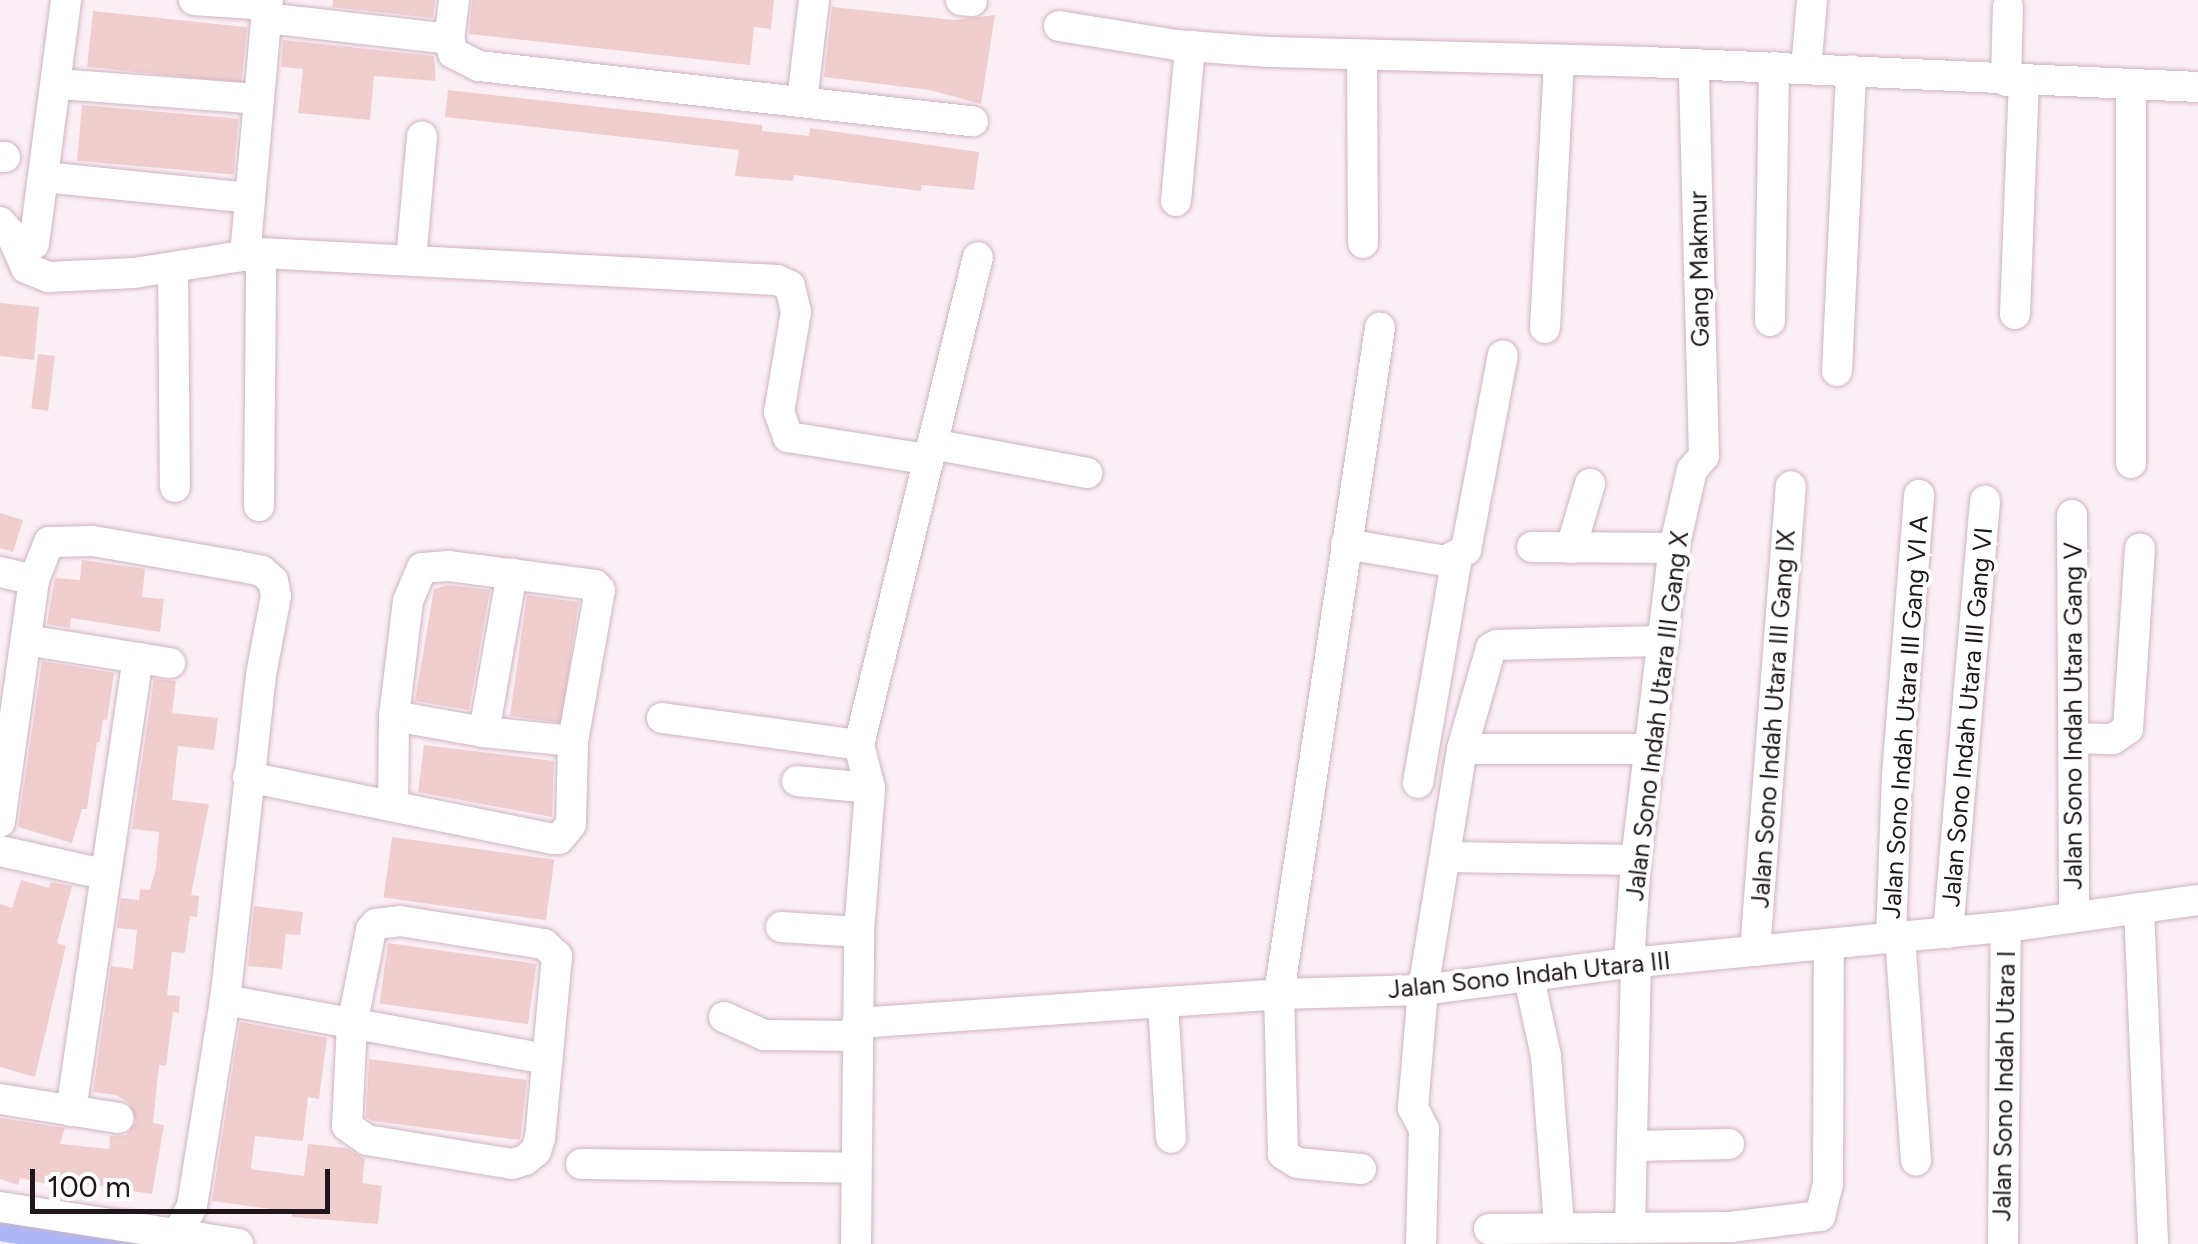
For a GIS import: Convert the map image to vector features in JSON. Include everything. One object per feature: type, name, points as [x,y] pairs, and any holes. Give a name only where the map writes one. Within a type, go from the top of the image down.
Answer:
[{"type":"street","points":[[34,244],[59,84],[66,0]]},
{"type":"street","points":[[194,0],[267,8],[449,39]]},
{"type":"street","points":[[454,0],[449,39],[457,58],[479,66],[972,121]]},
{"type":"street","points":[[795,101],[797,0]]},
{"type":"street","points":[[795,101],[814,0]]},
{"type":"street","points":[[1806,68],[1812,0]]},
{"type":"street","points":[[2008,7],[2015,81],[2016,314]]},
{"type":"street","points":[[259,506],[249,198],[267,8]]},
{"type":"street","points":[[1059,26],[1190,46],[1806,68],[2198,87]]},
{"type":"street","points":[[1176,201],[1190,46]]},
{"type":"street","points":[[1362,55],[1362,243]]},
{"type":"street","points":[[1545,328],[1560,60]]},
{"type":"street","name":"Gang Makmur","points":[[1692,470],[1704,456],[1694,64]]},
{"type":"street","points":[[1770,322],[1774,67]]},
{"type":"street","points":[[1837,371],[1851,70]]},
{"type":"street","points":[[59,84],[258,99]]},
{"type":"street","points":[[2131,86],[2131,463]]},
{"type":"street","points":[[411,260],[422,136]]},
{"type":"street","points":[[44,177],[249,198]]},
{"type":"street","points":[[0,222],[11,234],[26,268],[48,277],[172,268],[253,255],[778,280],[790,286],[796,312],[779,412],[780,427],[788,437],[1087,474]]},
{"type":"street","points":[[856,1244],[859,932],[870,788],[859,745],[978,257]]},
{"type":"street","points":[[172,268],[175,487]]},
{"type":"street","points":[[1361,1169],[1297,1162],[1283,1154],[1278,994],[1380,328]]},
{"type":"street","points":[[1346,544],[1445,561],[1466,550],[1474,525],[1503,355]]},
{"type":"street","name":"Jalan Sono Indah Utara III Gang X","points":[[1630,1228],[1636,860],[1674,548],[1692,470]]},
{"type":"street","points":[[1571,548],[1590,484]]},
{"type":"street","name":"Jalan Sono Indah Utara III Gang IX","points":[[1755,951],[1791,486]]},
{"type":"street","name":"Jalan Sono Indah Utara III Gang VI A","points":[[1916,1160],[1895,938],[1897,776],[1920,495]]},
{"type":"street","name":"Jalan Sono Indah Utara III Gang VI","points":[[1948,933],[1986,501]]},
{"type":"street","name":"Jalan Sono Indah Utara Gang V","points":[[2072,515],[2074,917]]},
{"type":"street","points":[[0,822],[10,678],[26,640],[34,580],[49,542],[70,540],[237,566],[262,572],[274,582],[276,596],[248,777],[225,1000],[187,1240]]},
{"type":"street","points":[[1532,547],[1674,548]]},
{"type":"street","points":[[2075,738],[2113,739],[2128,729],[2140,548]]},
{"type":"street","points":[[1418,783],[1457,558]]},
{"type":"street","points":[[248,777],[559,839],[571,824],[573,741],[600,590],[580,582],[449,566],[422,568],[408,601],[394,716],[394,806]]},
{"type":"street","points":[[0,572],[34,580]]},
{"type":"street","points":[[484,732],[512,574]]},
{"type":"street","points":[[26,640],[170,663]]},
{"type":"street","points":[[1421,1244],[1424,1129],[1413,1108],[1423,990],[1462,749],[1491,648],[1664,640]]},
{"type":"street","points":[[71,1111],[103,874],[138,658]]},
{"type":"street","points":[[394,716],[484,732],[573,741]]},
{"type":"street","points":[[662,718],[859,745]]},
{"type":"street","points":[[1462,749],[1650,749]]},
{"type":"street","points":[[796,781],[870,788]]},
{"type":"street","points":[[0,851],[103,874]]},
{"type":"street","points":[[1447,857],[1636,860]]},
{"type":"street","name":"Jalan Sono Indah Utara III","points":[[724,1018],[764,1035],[857,1030],[1278,994],[1423,990],[1633,963],[2074,917],[2140,933],[2198,900]]},
{"type":"street","points":[[400,921],[544,944],[557,956],[559,968],[536,1151],[512,1164],[367,1140],[347,1126],[352,1026],[371,930],[376,924],[400,921]]},
{"type":"street","points":[[780,927],[859,932]]},
{"type":"street","name":"Jalan Sono Indah Utara I","points":[[2003,1244],[2006,927]]},
{"type":"street","points":[[2140,933],[2153,1244]]},
{"type":"street","points":[[1489,1229],[1630,1228],[1730,1235],[1811,1232],[1820,1216],[1828,1184],[1829,944]]},
{"type":"street","points":[[1529,978],[1548,1067],[1554,1231]]},
{"type":"street","points":[[225,1000],[548,1060]]},
{"type":"street","points":[[1163,1003],[1170,1138]]},
{"type":"street","points":[[0,1099],[118,1118]]},
{"type":"street","points":[[1632,1146],[1729,1144]]},
{"type":"street","points":[[581,1164],[856,1168]]},
{"type":"street","points":[[0,1207],[187,1240],[238,1244]]},
{"type":"building","points":[[333,0],[435,0],[433,18],[332,7]]},
{"type":"building","points":[[472,0],[774,0],[771,29],[754,27],[750,65],[469,34]]},
{"type":"building","points":[[832,7],[954,20],[995,15],[981,104],[930,90],[824,77]]},
{"type":"building","points":[[93,11],[247,27],[241,83],[87,67]]},
{"type":"building","points":[[283,40],[434,56],[436,81],[374,76],[370,120],[298,113],[303,69],[281,67]]},
{"type":"building","points":[[448,90],[762,125],[762,131],[809,136],[810,128],[979,152],[974,190],[922,185],[921,191],[794,175],[793,181],[735,176],[739,150],[445,117]]},
{"type":"building","points":[[82,105],[238,119],[234,174],[77,161]]},
{"type":"building","points":[[0,303],[39,307],[34,360],[0,356]]},
{"type":"building","points":[[38,354],[55,356],[48,411],[31,409]]},
{"type":"building","points":[[0,513],[23,520],[13,552],[0,548]]},
{"type":"building","points":[[82,560],[145,569],[142,597],[164,599],[160,632],[71,618],[70,628],[47,624],[55,578],[80,580]]},
{"type":"building","points":[[448,585],[490,590],[469,710],[415,701],[434,589]]},
{"type":"building","points":[[527,595],[578,602],[562,723],[510,716]]},
{"type":"building","points":[[42,661],[114,673],[107,720],[103,719],[97,742],[87,809],[82,809],[72,843],[18,827]]},
{"type":"building","points":[[154,679],[176,681],[172,713],[218,718],[214,750],[178,746],[172,800],[209,804],[191,895],[199,896],[197,917],[190,916],[185,953],[172,952],[167,995],[180,996],[179,1013],[173,1012],[166,1066],[159,1065],[153,1123],[164,1125],[152,1194],[66,1181],[64,1188],[20,1178],[18,1185],[0,1179],[0,1118],[65,1128],[60,1144],[109,1149],[110,1136],[126,1135],[136,1122],[129,1103],[116,1095],[93,1092],[111,966],[133,969],[137,930],[117,928],[121,898],[139,900],[140,889],[150,890],[156,867],[159,832],[132,829]]},
{"type":"building","points":[[424,745],[554,761],[552,817],[418,792]]},
{"type":"building","points":[[392,837],[554,860],[546,920],[384,897]]},
{"type":"building","points":[[21,880],[49,888],[51,882],[72,886],[57,943],[66,946],[35,1077],[0,1067],[0,904],[12,908]]},
{"type":"building","points":[[254,906],[303,912],[300,935],[286,934],[282,969],[248,966]]},
{"type":"building","points":[[388,943],[537,964],[528,1024],[380,1003]]},
{"type":"building","points":[[240,1022],[327,1038],[319,1099],[308,1097],[303,1141],[255,1136],[251,1169],[304,1176],[308,1144],[346,1148],[365,1159],[362,1183],[382,1186],[378,1224],[292,1217],[292,1212],[212,1201]]},
{"type":"building","points":[[369,1059],[527,1080],[520,1140],[373,1121],[366,1117]]},
{"type":"waterway","points":[[0,1223],[128,1244]]}]
